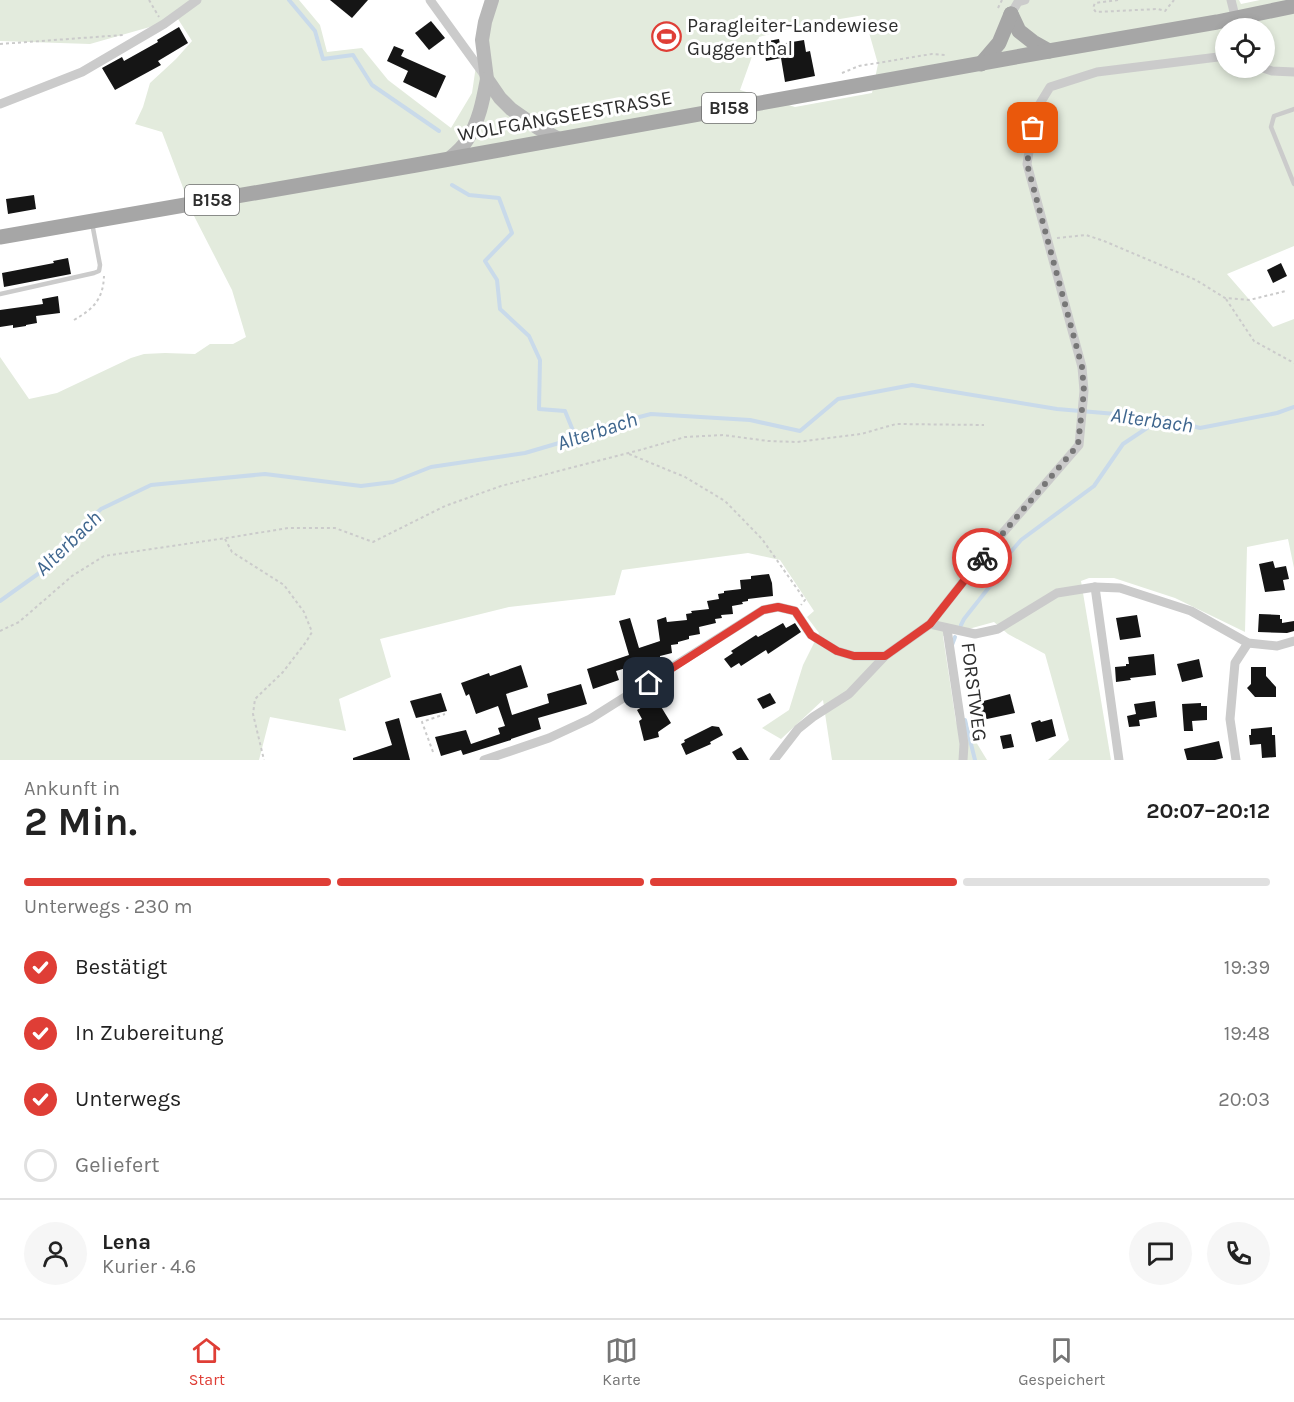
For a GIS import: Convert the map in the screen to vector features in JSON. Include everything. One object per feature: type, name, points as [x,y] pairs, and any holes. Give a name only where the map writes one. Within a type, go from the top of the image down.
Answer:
[{"type":"main road","points":[[450,158],[467,141],[483,105],[487,79],[483,40],[485,22],[492,0]]},
{"type":"main road","name":"WOLFGANGSEESTRASSE","points":[[1252,18],[1288,4]]},
{"type":"main road","points":[[1011,15],[1019,31],[1049,51]]},
{"type":"main road","points":[[981,64],[999,43],[1011,15]]},
{"type":"main road","name":"WOLFGANGSEESTRASSE","points":[[0,237],[1215,22]]},
{"type":"main road","points":[[487,79],[511,110],[559,139]]},
{"type":"street","points":[[0,104],[82,72],[164,24],[197,0]]},
{"type":"street","points":[[430,0],[487,79]]},
{"type":"street","points":[[1011,15],[1018,2],[1024,0]]},
{"type":"street","points":[[1231,0],[1240,18]]},
{"type":"street","points":[[774,760],[798,729],[849,694],[885,656],[930,624],[988,550],[1078,445],[1084,391],[1082,367],[1027,164],[1036,110],[1050,87],[1097,72],[1215,57]]},
{"type":"street","points":[[1275,71],[1294,72]]},
{"type":"street","points":[[930,624],[975,634],[998,629],[1057,593],[1095,587],[1120,588],[1191,611],[1248,643],[1277,646],[1294,641]]},
{"type":"street","points":[[1095,587],[1119,760]]},
{"type":"street","points":[[484,760],[549,738],[590,719],[763,610],[778,607],[795,611],[811,635],[837,651],[854,656],[885,656]]},
{"type":"street","name":"FORSTWEG","points":[[947,629],[964,744],[963,760]]},
{"type":"street","points":[[1236,760],[1230,719],[1234,663],[1248,643]]},
{"type":"lane","points":[[1294,109],[1274,116],[1271,127],[1294,184]]},
{"type":"lane","points":[[0,294],[99,271],[100,265],[92,220]]},
{"type":"path","points":[[149,0],[164,24]]},
{"type":"path","points":[[1118,0],[1095,3],[1094,10],[1096,12],[1158,9],[1165,11],[1174,0]]},
{"type":"path","points":[[0,44],[125,35]]},
{"type":"path","points":[[1049,240],[1064,236],[1086,235],[1196,280],[1225,298],[1254,341],[1294,363]]},
{"type":"path","points":[[74,320],[90,311],[100,298],[104,276],[100,265]]},
{"type":"path","points":[[1225,298],[1249,300],[1286,291]]},
{"type":"path","points":[[0,630],[19,622],[72,576],[104,556],[288,528],[335,528],[373,542],[445,506],[501,486],[685,437],[723,435],[797,442],[861,434],[896,424],[984,425]]},
{"type":"path","points":[[628,453],[685,477],[725,501],[762,539],[805,600],[795,611]]},
{"type":"path","points":[[224,538],[232,552],[284,585],[304,612],[312,632],[283,672],[255,699],[253,714],[264,760]]},
{"type":"path","points":[[433,752],[422,722],[444,714]]},
{"type":"shaded area","points":[[0,0],[299,0],[320,25],[327,52],[362,48],[388,80],[451,128],[472,93],[485,4],[488,0],[1239,0],[1241,4],[1260,0],[1294,0],[1294,246],[1227,274],[1273,327],[1294,319],[1294,568],[1288,539],[1247,547],[1245,632],[1175,598],[1114,578],[1089,578],[1081,581],[1111,760],[1048,760],[1069,740],[1045,654],[1008,634],[994,622],[943,636],[956,722],[973,737],[987,760],[832,760],[823,700],[781,739],[762,728],[789,710],[803,665],[819,633],[807,617],[814,611],[780,560],[748,553],[622,570],[615,595],[509,607],[380,639],[391,677],[339,699],[346,731],[270,717],[259,760],[0,760],[0,357],[29,399],[57,393],[144,354],[195,354],[210,344],[233,344],[246,337],[232,290],[193,214],[162,132],[135,124],[150,83],[192,41],[178,19],[90,44],[0,41]],"holes":[[[864,15],[878,64],[872,93],[795,107],[740,90],[759,37],[798,26]]]},
{"type":"building","points":[[330,0],[368,0],[352,18]]},
{"type":"building","points":[[431,21],[445,38],[429,50],[415,33]]},
{"type":"building","points":[[179,27],[188,43],[158,61],[161,65],[115,90],[102,68],[122,57],[124,61]]},
{"type":"building","points":[[779,39],[780,44],[804,40],[806,52],[810,51],[815,76],[785,82],[781,58],[766,61],[763,42]]},
{"type":"building","points":[[394,46],[404,50],[401,56],[446,76],[436,98],[403,82],[408,71],[387,61]]},
{"type":"building","points":[[34,195],[36,209],[8,214],[6,199]]},
{"type":"building","points":[[68,258],[71,274],[4,287],[2,273]]},
{"type":"building","points":[[1281,263],[1287,276],[1273,283],[1267,270]]},
{"type":"building","points":[[58,296],[60,313],[36,316],[37,323],[26,326],[0,327],[0,310],[43,304],[42,299]]},
{"type":"building","points":[[1273,561],[1275,568],[1286,566],[1289,579],[1283,580],[1285,590],[1265,592],[1259,564]]},
{"type":"building","points":[[769,574],[773,596],[748,599],[742,602],[743,604],[732,606],[733,614],[721,615],[722,618],[715,619],[716,623],[699,627],[700,634],[689,636],[689,639],[671,645],[672,653],[616,671],[619,680],[593,689],[587,669],[629,655],[619,621],[630,618],[639,648],[660,641],[657,620],[666,617],[667,622],[687,620],[686,614],[692,613],[691,611],[709,609],[707,601],[719,599],[718,594],[741,589],[740,580]]},
{"type":"building","points":[[1259,614],[1280,615],[1282,623],[1294,621],[1294,631],[1287,633],[1258,632]]},
{"type":"building","points":[[1137,615],[1141,637],[1120,640],[1116,618]]},
{"type":"building","points":[[783,623],[786,628],[795,623],[801,632],[768,654],[766,650],[741,666],[739,663],[731,668],[724,659],[733,653],[731,651],[756,635],[758,637]]},
{"type":"building","points":[[1154,654],[1156,675],[1116,682],[1115,667],[1129,664],[1128,657]]},
{"type":"building","points":[[1199,659],[1203,677],[1182,682],[1177,664]]},
{"type":"building","points":[[521,665],[528,687],[506,694],[512,715],[549,703],[547,694],[581,684],[587,704],[538,718],[541,729],[511,740],[463,755],[461,750],[441,756],[435,737],[466,730],[471,744],[500,734],[498,728],[505,726],[498,706],[476,714],[469,694],[466,696],[461,683]]},
{"type":"building","points":[[1251,667],[1266,667],[1266,676],[1276,687],[1276,697],[1255,697],[1247,688],[1251,684]]},
{"type":"building","points":[[441,693],[447,711],[416,718],[410,701]]},
{"type":"building","points":[[770,693],[776,703],[763,709],[757,699]]},
{"type":"building","points":[[1010,694],[1015,713],[973,722],[968,705]]},
{"type":"building","points":[[652,701],[657,708],[660,705],[671,723],[658,732],[659,737],[644,741],[639,721],[642,719],[637,710]]},
{"type":"building","points":[[1155,701],[1157,717],[1139,720],[1140,726],[1129,727],[1127,716],[1136,714],[1134,704]]},
{"type":"building","points":[[1201,703],[1201,706],[1207,706],[1207,720],[1192,721],[1193,731],[1184,731],[1182,704]]},
{"type":"building","points":[[399,718],[410,760],[353,760],[353,758],[392,745],[385,722]]},
{"type":"building","points":[[1052,719],[1056,736],[1036,742],[1031,723]]},
{"type":"building","points":[[712,726],[719,727],[723,735],[710,742],[711,744],[686,755],[681,744],[685,742],[684,740]]},
{"type":"building","points":[[1272,727],[1272,735],[1275,735],[1276,757],[1262,758],[1261,744],[1250,745],[1249,735],[1251,735],[1251,729]]},
{"type":"building","points":[[1011,734],[1014,747],[1003,749],[1000,736]]},
{"type":"building","points":[[1219,741],[1223,758],[1187,760],[1184,749]]},
{"type":"building","points":[[741,747],[749,760],[737,760],[732,752]]},
{"type":"waterway","points":[[289,0],[315,31],[323,59],[353,55],[372,85],[439,131]]},
{"type":"waterway","points":[[452,185],[469,195],[499,198],[512,233],[485,261],[497,280],[500,309],[529,336],[540,360],[539,409],[565,411],[576,438]]},
{"type":"waterway","name":"Alterbach","points":[[0,601],[49,566],[56,551],[101,509],[151,485],[265,474],[361,486],[393,482],[431,467],[525,453],[576,438],[585,431],[651,414],[750,420],[800,431],[838,399],[912,385],[1057,409],[1163,418],[1200,428],[1277,413],[1294,407]]},
{"type":"waterway","points":[[961,625],[994,581],[1003,561],[1021,540],[1094,486],[1123,444],[1162,418]]},
{"type":"waterway","points":[[952,645],[955,637]]},
{"type":"waterway","points":[[965,720],[975,760]]},
{"type":"way so far","points":[[982,558],[1078,445],[1084,391],[1082,367],[1027,164],[1033,128]]},
{"type":"place","name":"Paragleiter-Landewiese Guggenthal","points":[[666,36]]},
{"type":"route","points":[[649,683],[763,610],[778,607],[795,611],[811,635],[837,651],[854,656],[885,656],[930,624],[982,558]]}]
